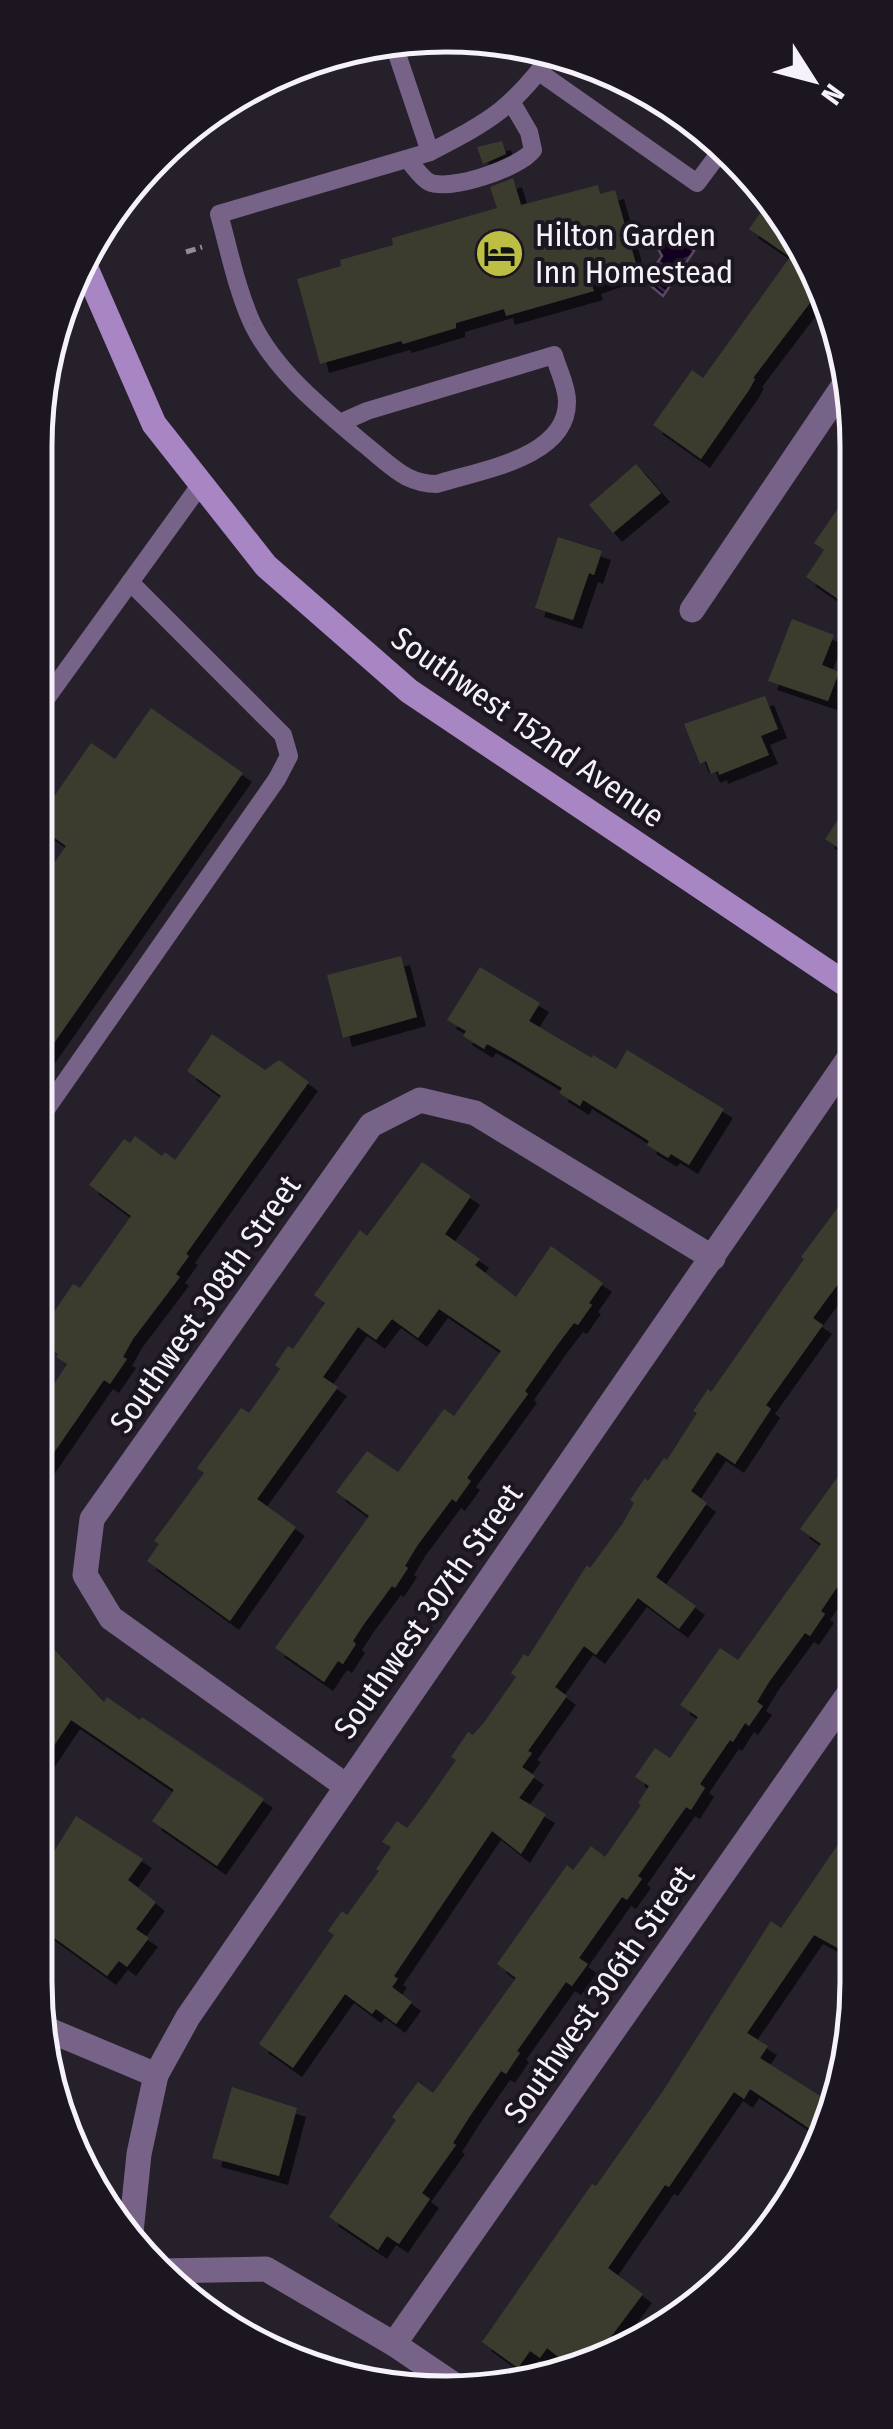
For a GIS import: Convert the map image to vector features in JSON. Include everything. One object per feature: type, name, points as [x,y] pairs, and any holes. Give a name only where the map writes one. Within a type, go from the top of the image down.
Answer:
[{"type":"street","name":"Southwest 152nd Avenue","points":[[91,277],[154,424],[266,566],[409,691],[840,980]]},
{"type":"street","points":[[692,610],[837,395]]},
{"type":"street","name":"Southwest 307th Street","points":[[133,2220],[140,2154],[156,2076],[188,2017],[840,1071]]},
{"type":"street","name":"Southwest 308th Street","points":[[346,1786],[111,1618],[85,1576],[92,1520],[371,1125],[420,1100],[476,1113],[713,1258]]},
{"type":"street","name":"Southwest 306th Street","points":[[394,2344],[840,1706]]},
{"type":"street","points":[[56,2033],[156,2076]]},
{"type":"street","points":[[178,2271],[266,2269],[441,2376]]},
{"type":"lane","points":[[398,56],[430,152]]},
{"type":"lane","points":[[340,423],[368,411],[554,356],[566,393],[564,421],[537,452],[437,484],[423,484],[406,476],[340,423],[290,375],[260,337],[245,302],[219,214],[430,152],[492,120],[544,65]]},
{"type":"lane","points":[[539,72],[696,183],[715,158]]},
{"type":"lane","points":[[407,158],[428,181],[445,186],[518,165],[532,150],[533,142],[512,103]]},
{"type":"lane","points":[[52,690],[201,484]]},
{"type":"lane","points":[[52,1101],[278,780],[288,756],[283,735],[130,582]]},
{"type":"path","points":[[186,252],[210,244]]},
{"type":"water","points":[[674,227],[694,251],[663,296],[645,281],[662,256],[654,233]]},
{"type":"building","points":[[502,141],[506,154],[483,164],[477,147]]},
{"type":"building","name":"Hilton Garden Inn Homestead","points":[[513,178],[521,205],[598,185],[600,194],[615,190],[636,264],[623,268],[624,274],[592,285],[594,291],[506,316],[504,309],[403,344],[401,341],[320,364],[297,279],[341,266],[340,260],[393,245],[392,238],[497,208],[490,187]]},
{"type":"building","points":[[762,211],[788,250],[812,300],[753,378],[749,390],[701,459],[653,425],[692,370],[703,378],[790,257],[749,229]]},
{"type":"building","points":[[636,464],[661,493],[613,533],[589,505]]},
{"type":"building","points":[[840,508],[838,599],[806,577],[824,550],[814,543]]},
{"type":"building","points":[[558,537],[602,551],[594,575],[589,573],[573,620],[535,608]]},
{"type":"building","points":[[792,619],[834,635],[822,665],[839,672],[828,701],[768,681]]},
{"type":"building","points":[[765,696],[778,729],[761,736],[769,755],[719,775],[718,771],[711,774],[706,761],[700,764],[684,724]]},
{"type":"building","points":[[151,708],[243,773],[52,1046],[52,866],[66,846],[52,836],[52,799],[91,743],[115,759]]},
{"type":"building","points":[[840,817],[840,849],[825,839]]},
{"type":"building","points":[[401,956],[417,1017],[343,1038],[327,975]]},
{"type":"building","points":[[480,967],[540,1003],[529,1021],[592,1058],[593,1055],[616,1069],[627,1050],[724,1109],[689,1165],[671,1154],[668,1158],[647,1145],[649,1141],[583,1100],[580,1106],[559,1093],[562,1088],[507,1055],[487,1044],[484,1049],[463,1036],[466,1031],[447,1020]]},
{"type":"building","points":[[212,1034],[265,1070],[279,1060],[309,1082],[186,1254],[189,1256],[176,1274],[180,1277],[133,1339],[123,1357],[127,1359],[110,1384],[104,1380],[52,1455],[52,1387],[67,1364],[52,1350],[52,1315],[73,1284],[80,1288],[131,1216],[89,1185],[124,1139],[130,1143],[135,1136],[162,1156],[165,1152],[175,1160],[221,1096],[187,1071]]},
{"type":"building","points":[[422,1162],[471,1196],[445,1234],[480,1259],[475,1265],[516,1297],[551,1246],[603,1283],[589,1303],[592,1305],[578,1325],[574,1323],[467,1478],[471,1481],[456,1502],[452,1499],[417,1546],[395,1588],[392,1586],[364,1624],[343,1664],[338,1661],[324,1682],[275,1648],[369,1516],[336,1492],[367,1451],[398,1472],[444,1409],[454,1416],[501,1351],[439,1309],[418,1338],[392,1319],[376,1340],[358,1327],[323,1377],[338,1387],[257,1499],[296,1527],[230,1621],[147,1561],[159,1544],[154,1541],[204,1473],[197,1468],[241,1408],[249,1413],[280,1369],[275,1365],[288,1346],[293,1349],[325,1303],[314,1295],[360,1230],[367,1236]]},
{"type":"building","points":[[840,1205],[840,1281],[813,1318],[823,1325],[766,1405],[771,1409],[735,1464],[717,1452],[691,1491],[707,1503],[656,1577],[696,1606],[679,1629],[638,1598],[596,1655],[584,1646],[555,1687],[567,1696],[528,1751],[532,1753],[522,1767],[535,1776],[519,1798],[546,1814],[521,1854],[492,1831],[394,1976],[398,1979],[392,1987],[412,2002],[396,2024],[376,2009],[372,2014],[345,1994],[293,2068],[259,2044],[334,1935],[328,1931],[342,1911],[347,1915],[379,1871],[376,1869],[391,1847],[382,1842],[397,1821],[407,1828],[456,1760],[451,1757],[468,1732],[473,1735],[485,1721],[516,1677],[511,1673],[524,1654],[528,1657],[587,1565],[590,1568],[623,1523],[634,1503],[630,1500],[645,1478],[648,1481],[664,1458],[667,1460],[697,1413],[693,1411],[708,1389],[711,1392],[804,1259],[801,1257]]},
{"type":"building","points":[[840,1474],[840,1583],[821,1611],[825,1614],[810,1636],[805,1633],[769,1682],[757,1702],[763,1706],[749,1726],[745,1723],[733,1742],[730,1740],[700,1784],[705,1788],[691,1810],[686,1807],[638,1876],[642,1879],[627,1900],[622,1897],[579,1958],[588,1964],[572,1986],[566,1982],[517,2051],[520,2053],[506,2074],[501,2071],[470,2116],[453,2143],[456,2145],[422,2193],[430,2199],[399,2244],[387,2236],[378,2250],[329,2217],[418,2082],[433,2093],[516,1978],[497,1964],[567,1865],[573,1870],[591,1846],[605,1857],[641,1805],[638,1803],[649,1786],[635,1777],[655,1748],[670,1758],[698,1717],[680,1705],[720,1648],[738,1660],[821,1544],[800,1529]]},
{"type":"building","points":[[52,1647],[104,1702],[107,1697],[140,1720],[142,1717],[264,1799],[217,1866],[152,1821],[174,1790],[71,1720],[52,1748]]},
{"type":"building","points":[[76,1816],[143,1859],[128,1880],[156,1902],[136,1929],[149,1938],[127,1967],[119,1961],[107,1976],[52,1936],[53,1853]]},
{"type":"building","points":[[840,1841],[840,1949],[814,1935],[747,2033],[768,2046],[760,2058],[823,2098],[812,2130],[750,2089],[744,2099],[734,2092],[608,2268],[643,2294],[607,2343],[561,2359],[547,2348],[540,2358],[530,2351],[518,2368],[482,2342],[592,2184],[596,2186],[663,2091],[771,1921],[781,1928]]},
{"type":"building","points":[[232,2087],[297,2108],[279,2176],[212,2158]]},
{"type":"place","name":"Hilton Garden Inn Homestead","points":[[500,253]]}]
